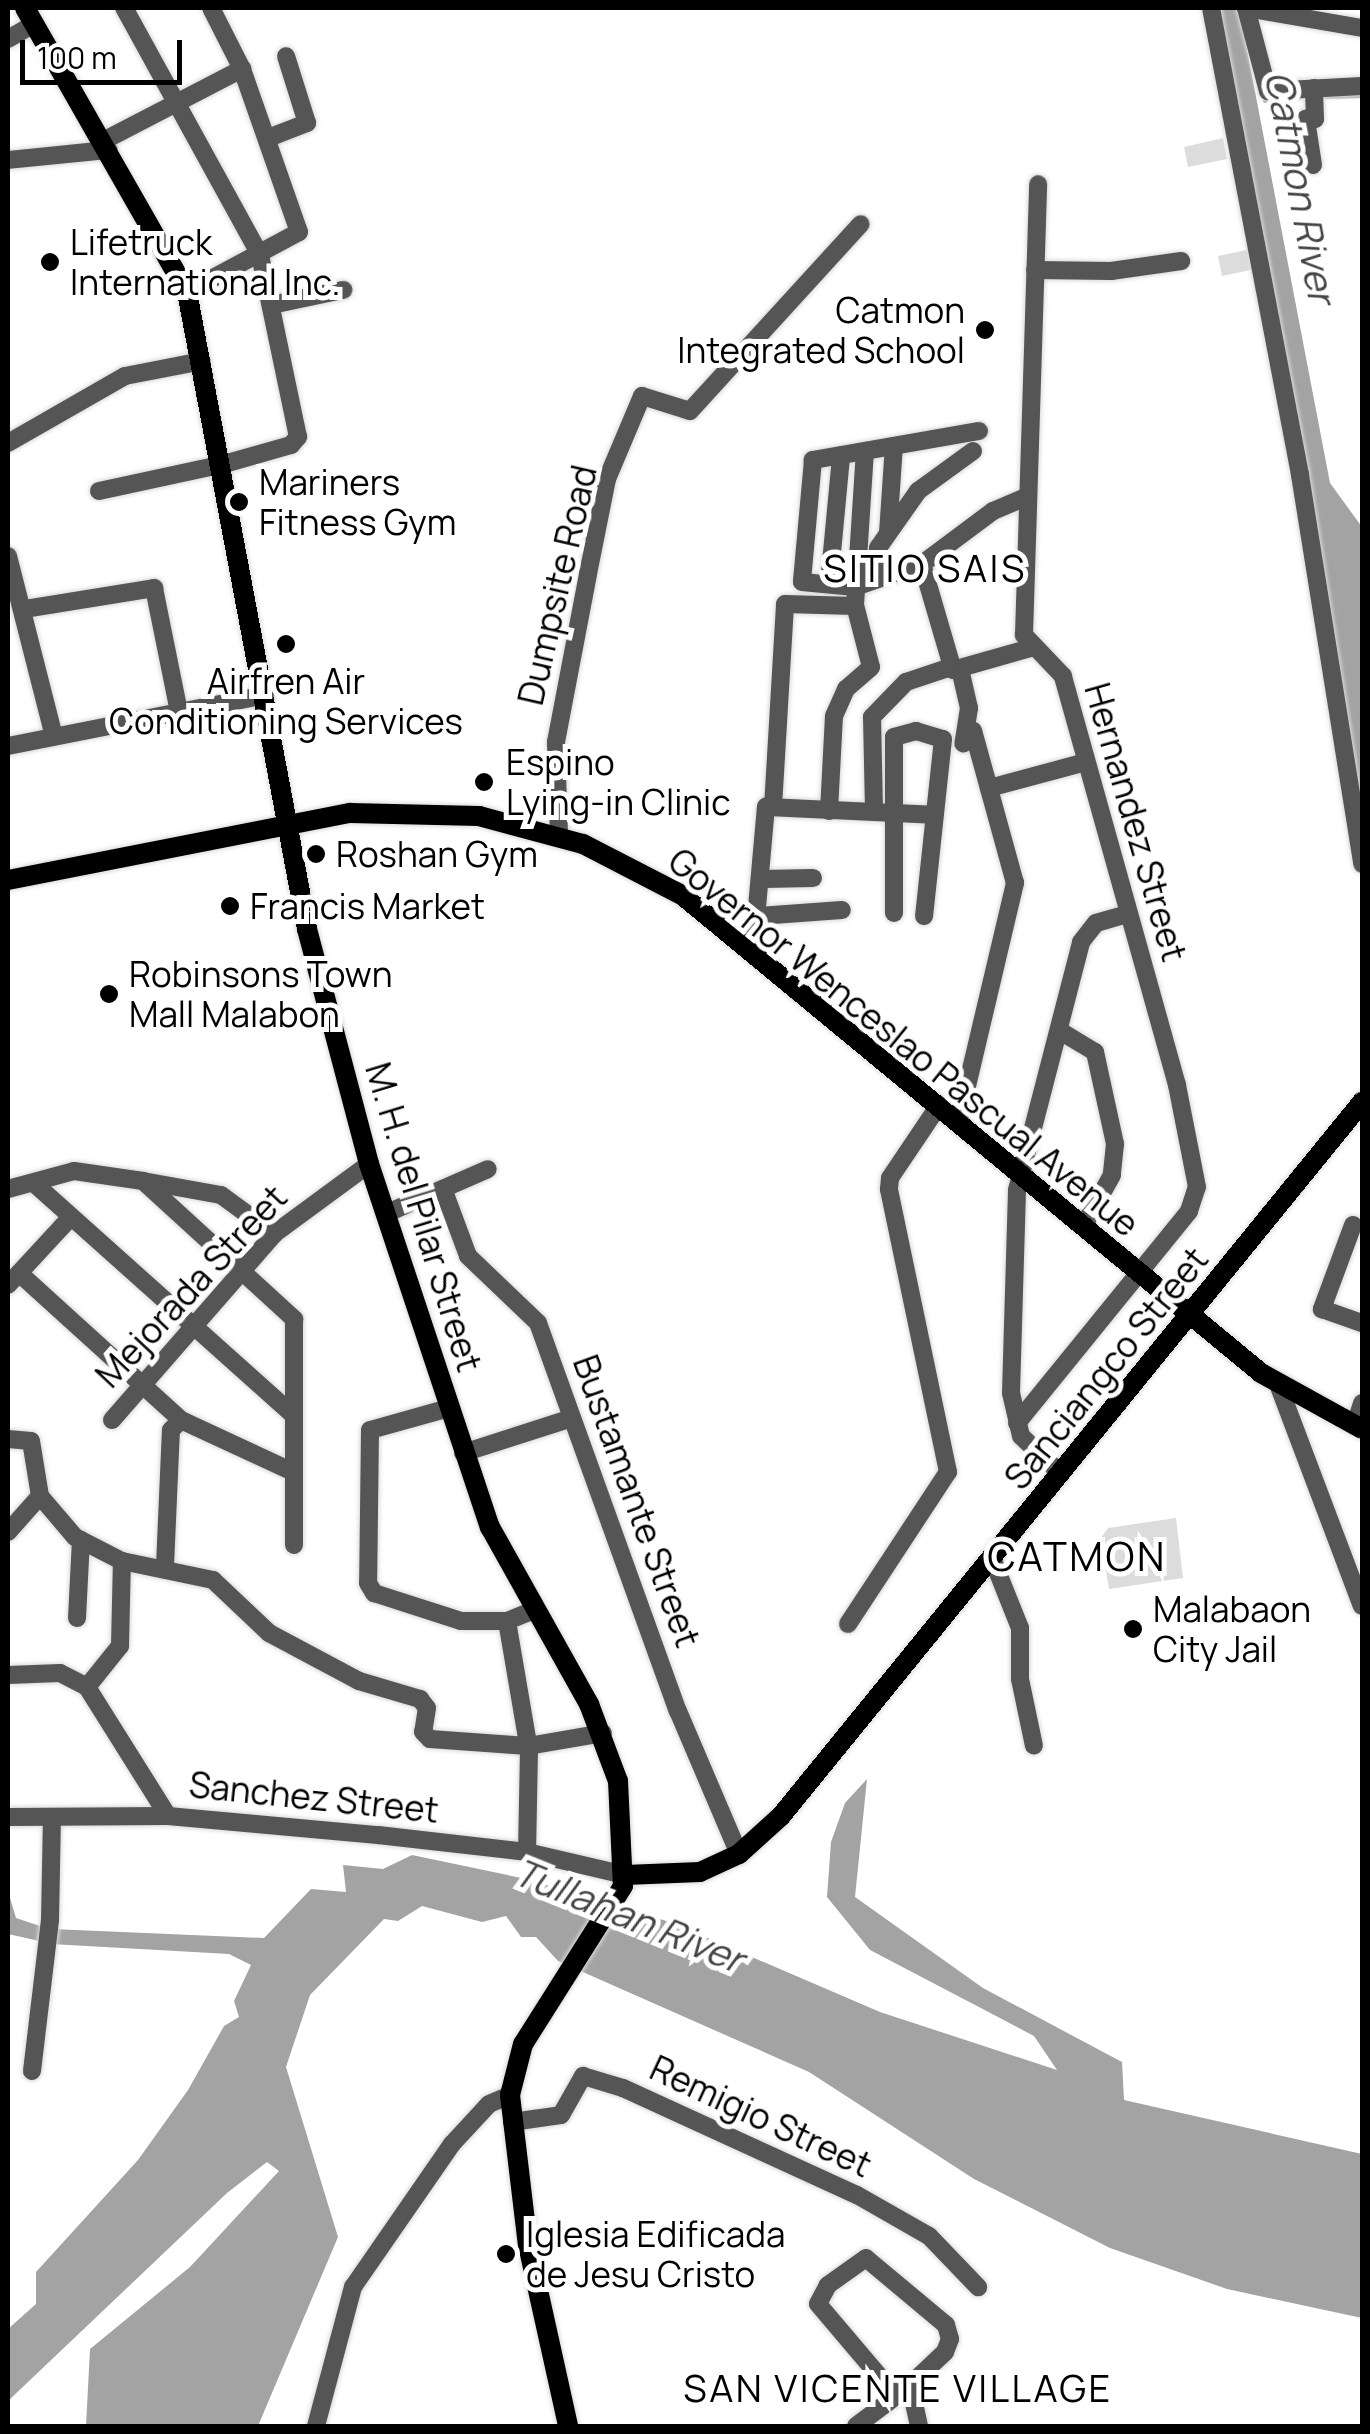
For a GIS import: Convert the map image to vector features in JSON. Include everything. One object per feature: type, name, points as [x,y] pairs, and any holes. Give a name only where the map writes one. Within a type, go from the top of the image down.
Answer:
[{"type":"main road","name":"M. H. del Pilar Street","points":[[30,16],[187,292],[224,464],[307,928],[369,1164],[490,1527],[532,1611],[603,1733],[618,1780],[624,1875],[614,1902],[523,2044],[510,2095],[528,2245],[568,2426]]},
{"type":"main road","name":"Governor Wenceslao Pascual Avenue","points":[[8,880],[350,812],[434,811],[558,834],[662,882],[959,1120],[1191,1318],[1278,1384],[1359,1427]]},
{"type":"main road","name":"Sanciangco Street","points":[[624,1875],[700,1872],[739,1854],[781,1816],[1191,1318],[1362,1102]]},
{"type":"street","points":[[99,491],[291,446],[298,436],[260,255],[124,8]]},
{"type":"street","points":[[187,292],[300,232],[242,69],[211,8]]},
{"type":"street","points":[[1212,8],[1300,475],[1362,864]]},
{"type":"street","points":[[1362,28],[1246,8],[1268,90],[1362,86]]},
{"type":"street","points":[[8,39],[30,16]]},
{"type":"street","points":[[268,138],[307,120],[286,56]]},
{"type":"street","points":[[8,160],[106,146],[175,103],[242,69]]},
{"type":"street","points":[[1313,165],[1306,119],[1316,119],[1314,88]]},
{"type":"street","points":[[874,811],[872,717],[906,682],[1031,648],[1024,635],[1023,498],[1038,184]]},
{"type":"street","name":"Dumpsite Road","points":[[558,834],[556,742],[608,479],[643,395],[690,411],[861,224]]},
{"type":"street","points":[[1035,270],[1128,270],[1181,261]]},
{"type":"street","points":[[271,306],[343,290]]},
{"type":"street","points":[[8,443],[125,376],[202,361]]},
{"type":"street","points":[[978,431],[812,460],[802,582],[855,587],[922,564],[993,511],[1023,498]]},
{"type":"street","points":[[888,533],[894,446]]},
{"type":"street","points":[[877,579],[878,548],[918,491],[973,451]]},
{"type":"street","points":[[829,810],[834,716],[846,688],[871,667],[855,606],[865,452]]},
{"type":"street","points":[[829,584],[841,456]]},
{"type":"street","points":[[8,556],[25,610],[54,736]]},
{"type":"street","points":[[922,564],[969,708],[968,737],[989,788],[1015,883],[959,1120]]},
{"type":"street","points":[[25,610],[154,588],[178,712]]},
{"type":"street","points":[[753,952],[763,879],[762,818],[773,807],[785,604],[855,606]]},
{"type":"street","name":"Hernandez Street","points":[[1017,1423],[1193,1206],[1197,1188],[1177,1085],[1063,676],[1031,648]]},
{"type":"street","points":[[8,746],[265,695]]},
{"type":"street","points":[[894,913],[894,737],[916,731],[943,739],[924,916]]},
{"type":"street","points":[[989,788],[1086,762]]},
{"type":"street","points":[[773,807],[934,814]]},
{"type":"street","points":[[763,879],[813,878]]},
{"type":"street","points":[[760,916],[842,910]]},
{"type":"street","points":[[1062,1474],[1017,1423],[1011,1392],[1020,1174],[1088,930],[1127,914]]},
{"type":"street","points":[[1060,1030],[1096,1052],[1114,1144],[1112,1175],[1084,1226]]},
{"type":"street","points":[[848,1624],[948,1472],[890,1189],[890,1178],[940,1105]]},
{"type":"street","name":"Mejorada Street","points":[[112,1420],[140,1382],[274,1234],[369,1164]]},
{"type":"street","points":[[385,1214],[488,1169]]},
{"type":"street","points":[[8,1189],[36,1185],[74,1171],[221,1194],[274,1234]]},
{"type":"street","points":[[143,1181],[294,1319],[294,1545]]},
{"type":"street","points":[[36,1185],[292,1414]]},
{"type":"street","name":"Bustamante Street","points":[[444,1190],[468,1256],[538,1324],[678,1711],[739,1854]]},
{"type":"street","points":[[70,1218],[13,1279],[140,1382],[180,1420],[291,1471]]},
{"type":"street","points":[[1353,1225],[1322,1309],[1362,1323]]},
{"type":"street","points":[[1278,1384],[1362,1606]]},
{"type":"street","points":[[1359,1427],[1362,1403]]},
{"type":"street","points":[[449,1408],[370,1430],[368,1583],[374,1593],[462,1621],[508,1621],[532,1611]]},
{"type":"street","points":[[463,1453],[572,1418]]},
{"type":"street","points":[[165,1566],[171,1430],[180,1420]]},
{"type":"street","points":[[8,1439],[31,1441],[40,1496],[81,1540],[122,1561],[165,1566],[213,1580],[268,1634],[359,1682],[420,1699],[426,1708],[423,1732],[430,1739],[528,1746],[603,1733]]},
{"type":"street","points":[[8,1532],[40,1496]]},
{"type":"street","points":[[77,1618],[81,1540]]},
{"type":"street","points":[[992,1558],[1020,1628],[1020,1679],[1034,1746]]},
{"type":"street","points":[[8,1674],[60,1673],[87,1686],[120,1646],[122,1561]]},
{"type":"street","points":[[508,1621],[528,1746],[526,1852]]},
{"type":"street","name":"Sanchez Street","points":[[87,1686],[168,1816],[526,1852],[624,1875]]},
{"type":"street","points":[[8,1816],[52,1820],[168,1816]]},
{"type":"street","points":[[32,2071],[50,1920],[52,1820]]},
{"type":"street","name":"Remigio Street","points":[[512,2122],[561,2115],[583,2076],[623,2088],[857,2195],[929,2236],[978,2288]]},
{"type":"street","points":[[316,2426],[353,2287],[452,2144],[489,2104],[510,2095]]},
{"type":"street","points":[[856,2426],[903,2390],[945,2352],[946,2325],[873,2260],[851,2265],[818,2297],[824,2316],[903,2390],[920,2426]]},
{"type":"shaded area","points":[[1223,138],[1227,159],[1188,167],[1184,147]]},
{"type":"shaded area","points":[[1251,249],[1255,269],[1222,276],[1218,256]]},
{"type":"shaded area","points":[[1176,1518],[1183,1578],[1109,1589],[1101,1538],[1108,1528]]},
{"type":"water","points":[[1216,8],[1239,8],[1330,483],[1362,527],[1362,819],[1295,402]]},
{"type":"water","name":"Tullahan River","points":[[867,1779],[855,1897],[983,1988],[1122,2062],[1124,2100],[1362,2154],[1362,2318],[1227,2289],[1110,2248],[974,2179],[809,2072],[558,1961],[536,1937],[521,1937],[506,1916],[482,1922],[422,1906],[398,1921],[384,1919],[310,1995],[286,2067],[338,2237],[258,2426],[86,2426],[90,2349],[190,2267],[279,2171],[267,2162],[227,2193],[8,2401],[8,2329],[36,2304],[36,2272],[138,2160],[188,2090],[224,2026],[239,2017],[234,2001],[251,1965],[229,1954],[51,1944],[52,1929],[264,1938],[311,1889],[346,1892],[343,1865],[383,1869],[412,1855],[531,1880],[673,1923],[880,2012],[1057,2070],[1034,2036],[870,1950],[827,1897],[831,1842],[845,1803]]},
{"type":"water","points":[[8,1891],[16,1918],[46,1928],[44,1942],[8,1934]]},
{"type":"waterway","name":"Catmon River","points":[[1322,97],[1362,96]]},
{"type":"waterway","name":"Catmon River","points":[[1265,101],[1299,98]]},
{"type":"place","name":"Lifetruck International Inc.","points":[[50,262]]},
{"type":"place","name":"Catmon Integrated School","points":[[985,330]]},
{"type":"place","name":"Mariners Fitness Gym","points":[[239,502]]},
{"type":"place","name":"Airfren Air Conditioning Services","points":[[286,644]]},
{"type":"place","name":"Espino Lying-in Clinic","points":[[484,782]]},
{"type":"place","name":"Roshan Gym","points":[[316,854]]},
{"type":"place","name":"Francis Market","points":[[230,906]]},
{"type":"place","name":"Robinsons Town Mall Malabon","points":[[109,994]]},
{"type":"place","name":"Malabaon City Jail","points":[[1133,1629]]},
{"type":"place","name":"Iglesia Edificada de Jesu Cristo","points":[[506,2254]]},
{"type":"district","name":"SITIO SAIS","points":[[925,568]]},
{"type":"district","name":"CATMON","points":[[1077,1556]]},
{"type":"district","name":"SAN VICENTE VILLAGE","points":[[898,2388]]}]
